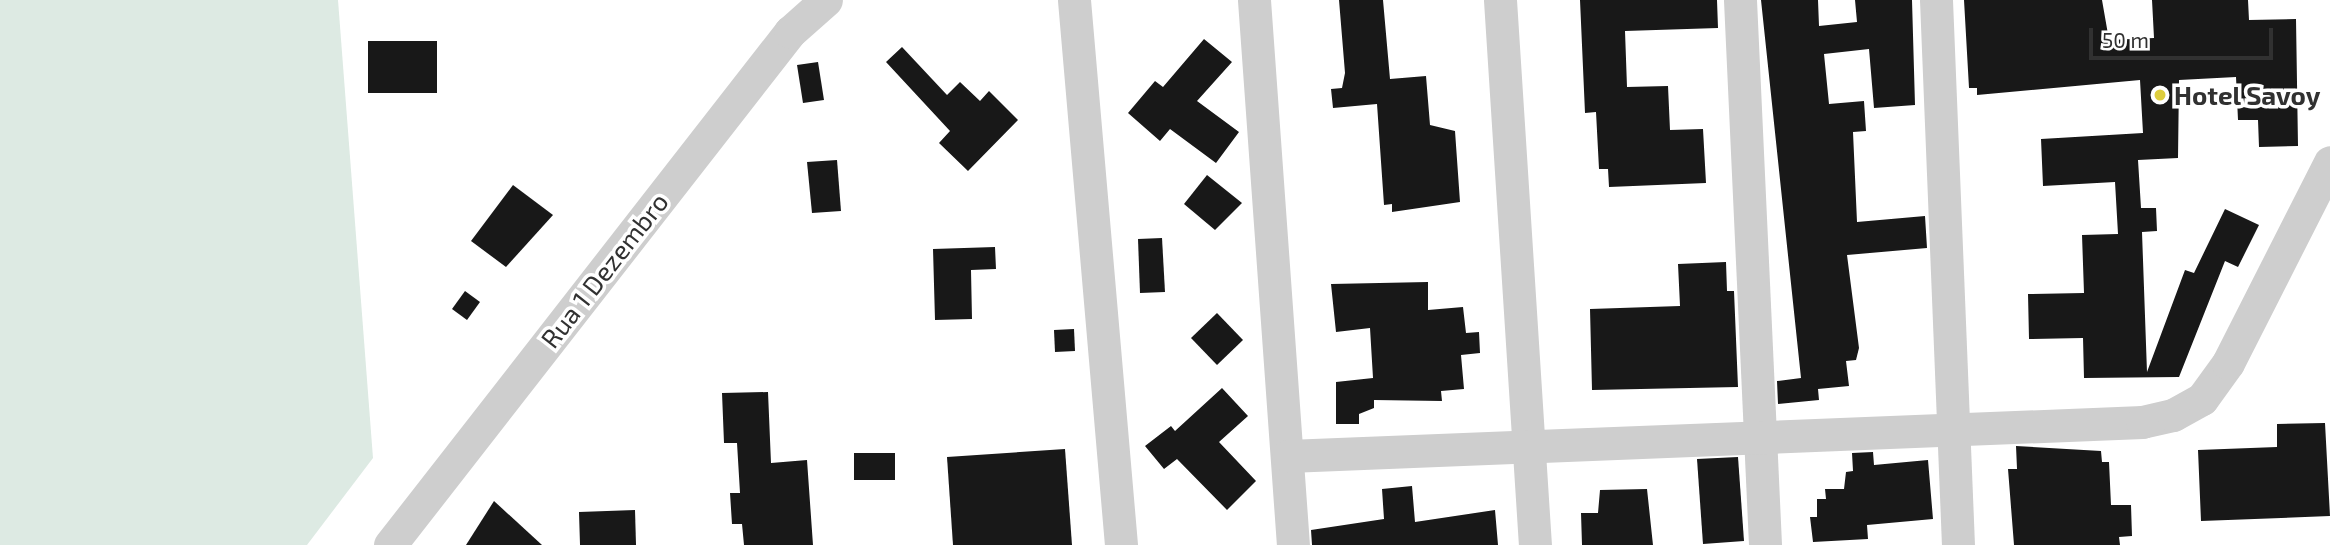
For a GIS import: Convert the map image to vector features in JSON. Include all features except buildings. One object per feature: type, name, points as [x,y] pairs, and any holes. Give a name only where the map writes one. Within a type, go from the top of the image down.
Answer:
[{"type":"street","name":"Rua 1 Dezembro","points":[[390,545],[790,32],[826,0]]},
{"type":"street","points":[[1074,0],[1121,545]]},
{"type":"street","points":[[1254,0],[1293,545]]},
{"type":"street","points":[[1500,0],[1535,545]]},
{"type":"street","points":[[1741,0],[1765,545]]},
{"type":"street","points":[[1936,0],[1958,545]]},
{"type":"street","points":[[1288,456],[1530,448],[1952,427],[2141,422],[2173,415],[2202,399],[2228,363],[2330,162]]},
{"type":"shaded area","points":[[0,0],[338,0],[373,458],[307,545],[0,545]]},
{"type":"place","name":"Hotel Savoy","points":[[2160,95]]}]
